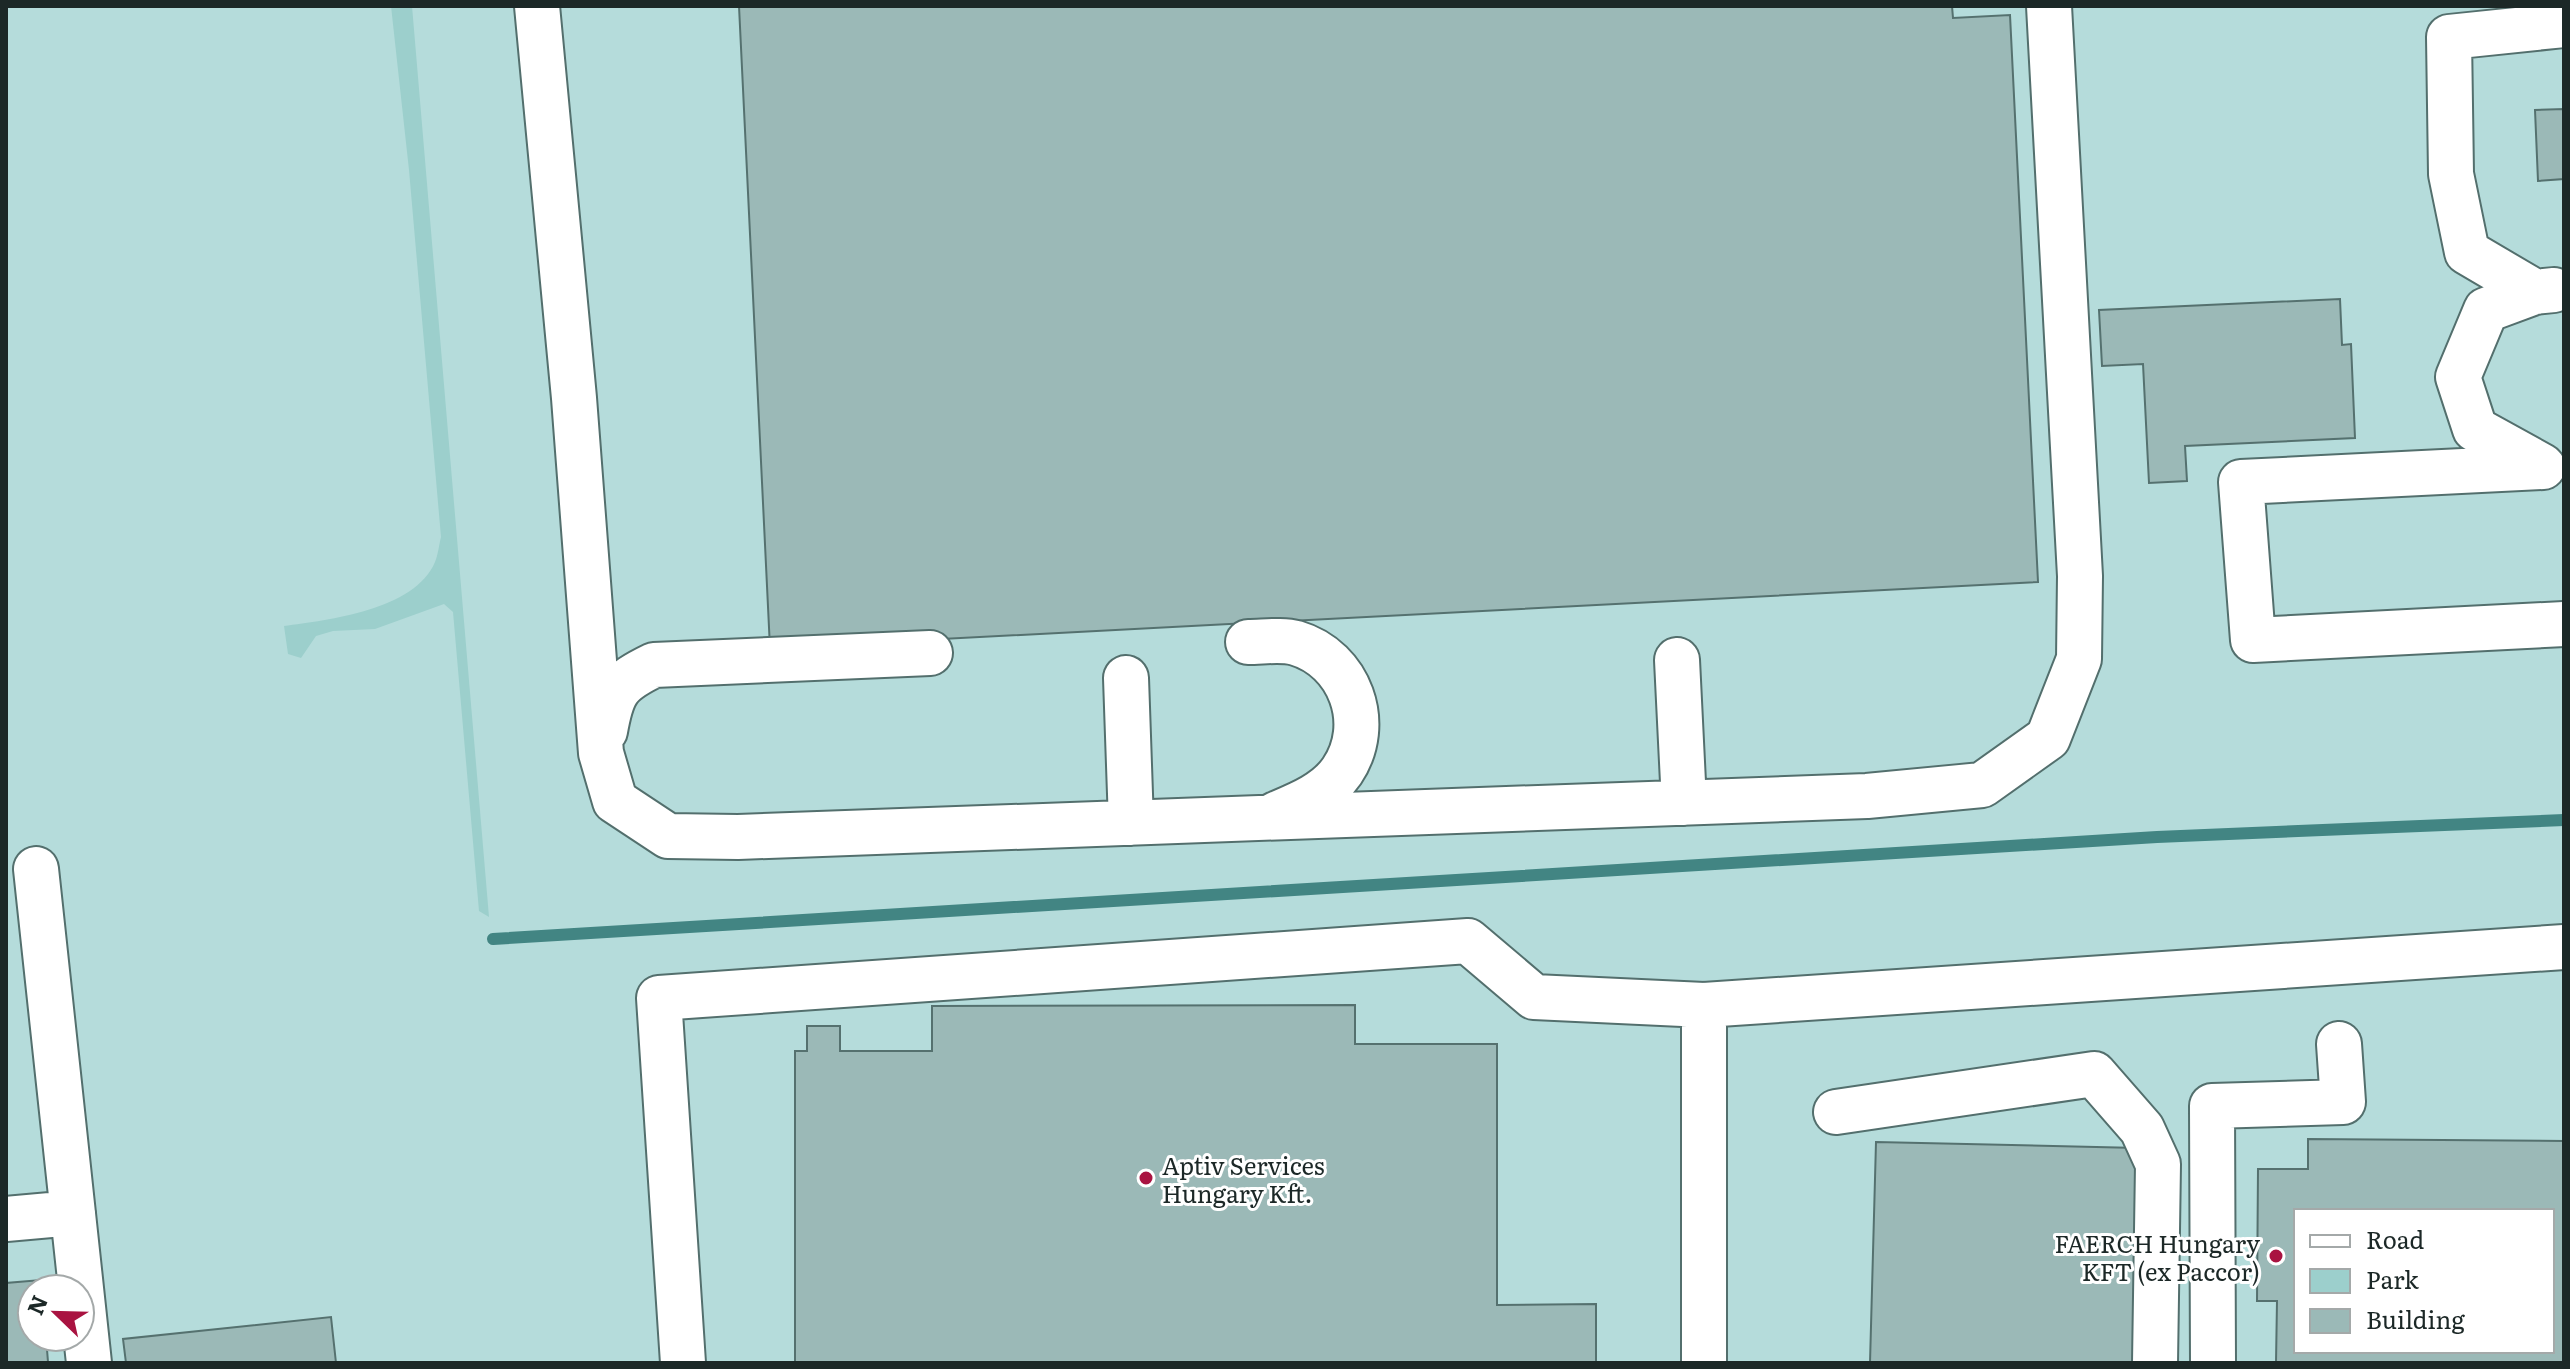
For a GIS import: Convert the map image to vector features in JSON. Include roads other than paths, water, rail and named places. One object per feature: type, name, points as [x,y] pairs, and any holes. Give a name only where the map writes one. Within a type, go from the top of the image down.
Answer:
[{"type":"lane","points":[[540,9],[601,753],[615,801],[668,836],[1131,823],[1867,796],[1982,785],[2048,738],[2079,659],[2080,576],[2049,6]]},
{"type":"lane","points":[[2549,291],[2467,252],[2451,174],[2449,37],[2564,25]]},
{"type":"lane","points":[[2549,291],[2486,310],[2458,377],[2475,429],[2553,465]]},
{"type":"lane","points":[[2553,465],[2241,482],[2253,640],[2564,624]]},
{"type":"lane","points":[[1248,642],[1294,642],[1324,655],[1344,675],[1356,711],[1355,744],[1341,773],[1310,799],[1267,818]]},
{"type":"lane","points":[[601,753],[611,698],[627,679],[654,665],[930,653]]},
{"type":"lane","points":[[1677,660],[1684,803]]},
{"type":"lane","points":[[1126,678],[1131,823]]},
{"type":"lane","points":[[1348,760],[1382,791],[1437,811]]},
{"type":"lane","points":[[36,869],[89,1363]]},
{"type":"lane","points":[[683,1363],[659,998],[1468,941],[1534,997],[1704,1005],[2564,947]]},
{"type":"lane","points":[[1704,1005],[1704,1363]]},
{"type":"lane","points":[[2213,1363],[2212,1106],[2343,1102],[2339,1044]]},
{"type":"lane","points":[[1836,1112],[2094,1074],[2142,1129],[2158,1164],[2155,1363]]},
{"type":"lane","points":[[6,1219],[73,1213]]},
{"type":"waterway","points":[[493,939],[2157,837],[2564,820]]},
{"type":"place","name":"Aptiv Services Hungary Kft.","points":[[1146,1178]]},
{"type":"place","name":"FAERCH Hungary KFT (ex Paccor)","points":[[2276,1256]]}]
